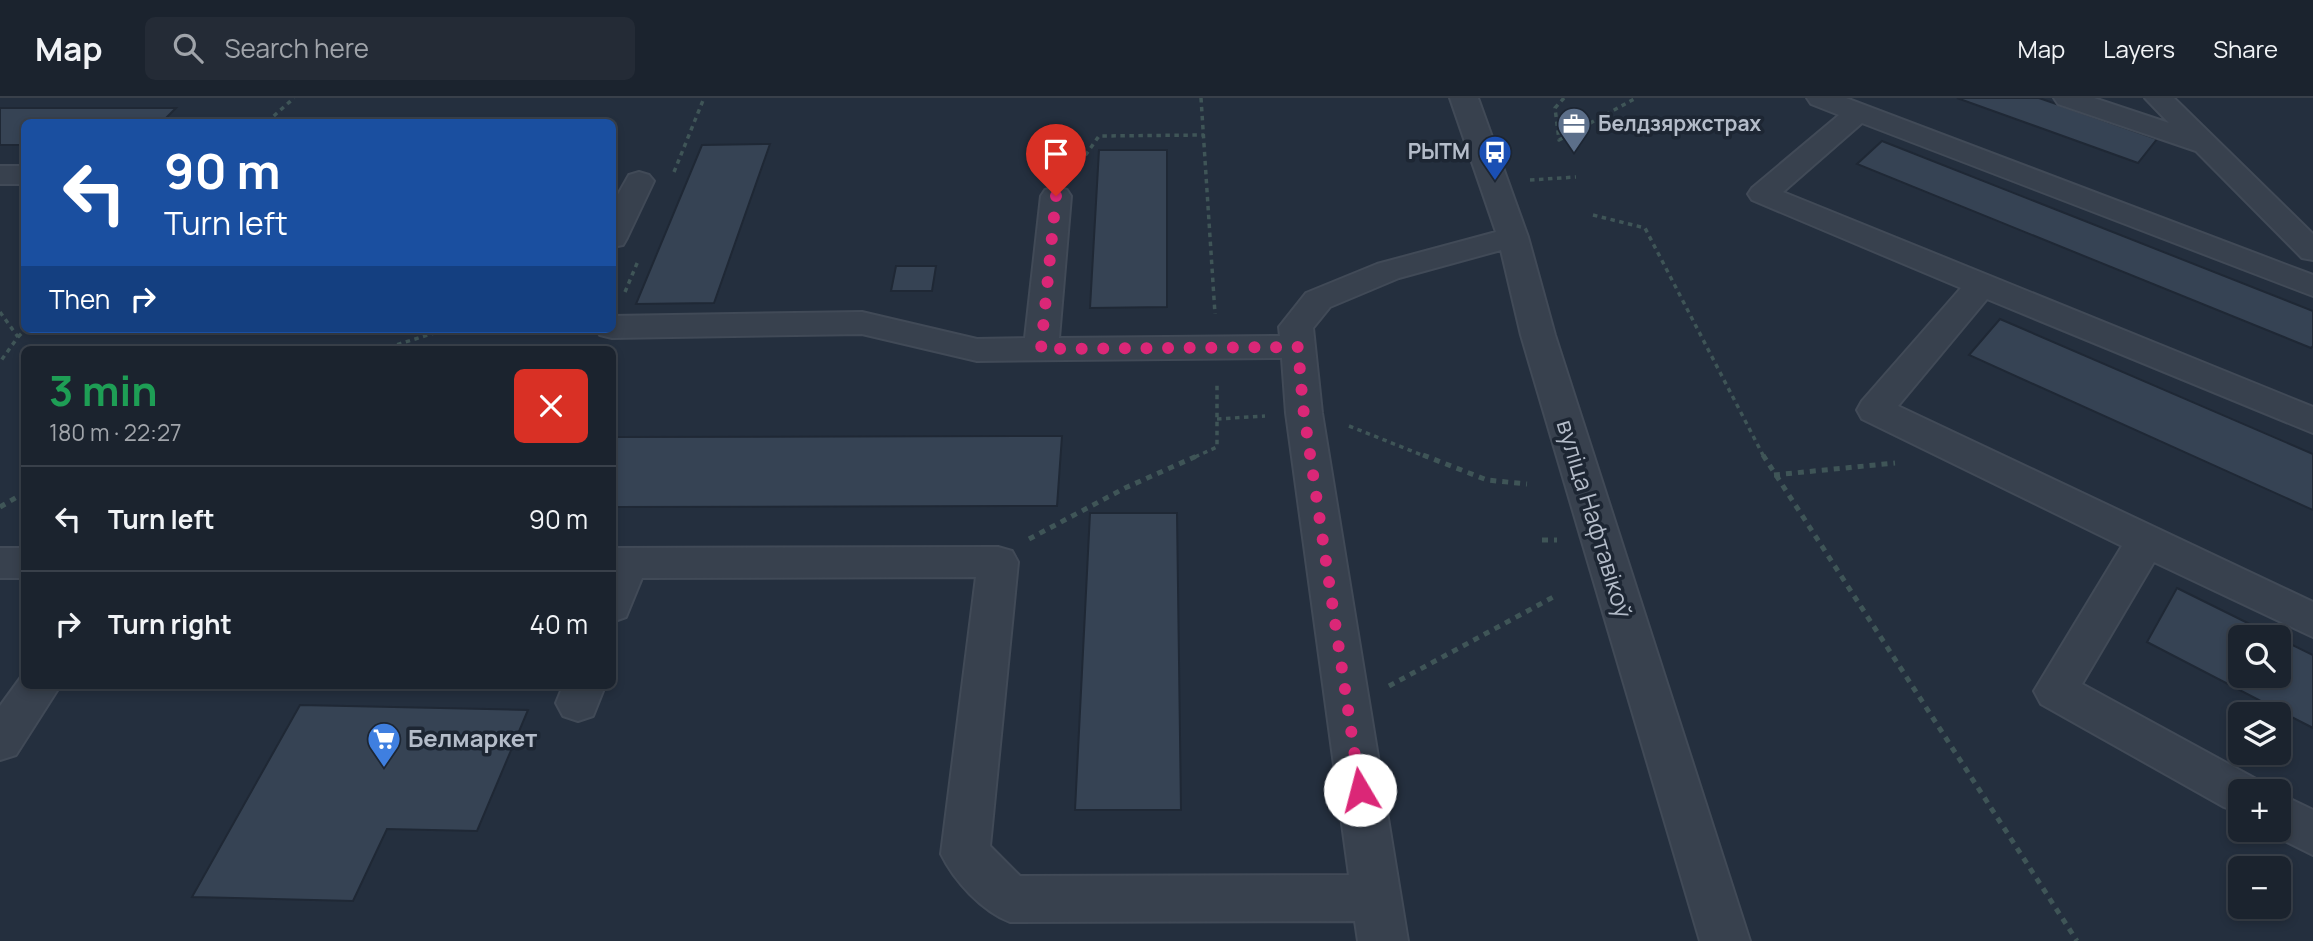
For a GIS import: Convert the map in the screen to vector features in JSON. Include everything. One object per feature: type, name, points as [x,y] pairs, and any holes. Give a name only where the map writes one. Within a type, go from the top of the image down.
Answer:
[{"type":"street","name":"вуліца Нафтавікоў","points":[[1465,98],[1513,237],[1577,463],[1725,941]]},
{"type":"street","points":[[1821,98],[2313,286]]},
{"type":"street","points":[[2068,98],[2207,146]]},
{"type":"street","points":[[2159,98],[2313,251]]},
{"type":"street","points":[[1859,113],[1763,194],[2313,421]]},
{"type":"street","points":[[0,175],[21,175]]},
{"type":"street","points":[[616,230],[639,181]]},
{"type":"street","points":[[1041,349],[1056,196]]},
{"type":"street","points":[[1382,941],[1304,413],[1296,327],[1318,300],[1388,271],[1513,237]]},
{"type":"street","points":[[1982,284],[1875,410],[2313,621]]},
{"type":"street","points":[[616,327],[862,323],[977,350],[1298,347]]},
{"type":"street","points":[[2146,541],[2056,691],[2228,786]]},
{"type":"street","points":[[616,584],[620,563],[998,562],[965,853],[1010,899],[1377,898]]},
{"type":"street","points":[[0,563],[21,563]]},
{"type":"street","points":[[0,741],[37,689]]},
{"type":"street","points":[[2291,821],[2313,834]]},
{"type":"path","points":[[270,119],[294,98]]},
{"type":"path","points":[[1564,98],[1555,108],[1559,140],[1636,98]]},
{"type":"path","points":[[1056,196],[1099,136],[1203,135]]},
{"type":"path","points":[[1593,215],[1645,228],[1774,475],[2077,941]]},
{"type":"path","points":[[0,312],[18,337]]},
{"type":"path","points":[[0,362],[22,333]]},
{"type":"path","points":[[393,346],[434,333]]},
{"type":"path","points":[[1217,419],[1304,413],[1366,431],[1488,480],[1527,484]]},
{"type":"path","points":[[1774,475],[1899,463]]},
{"type":"path","points":[[0,507],[21,495]]},
{"type":"path","points":[[1348,708],[1557,595]]},
{"type":"building","points":[[1957,98],[2039,98],[2157,139],[2138,163]]},
{"type":"building","points":[[0,108],[176,108],[165,119],[21,119],[21,145],[0,145]]},
{"type":"building","points":[[1882,141],[2313,311],[2313,346],[2311,348],[1857,164]]},
{"type":"building","points":[[770,144],[714,303],[636,304],[702,145]]},
{"type":"building","points":[[1099,150],[1167,150],[1167,307],[1090,308]]},
{"type":"building","points":[[896,266],[936,266],[932,291],[891,291]]},
{"type":"building","points":[[2000,319],[2313,454],[2313,510],[1969,355]]},
{"type":"building","points":[[1062,436],[1057,506],[616,507],[616,437]]},
{"type":"building","points":[[1090,513],[1177,513],[1181,810],[1075,810]]},
{"type":"building","points":[[2177,588],[2252,625],[2228,625],[2228,684],[2147,642]]},
{"type":"building","points":[[2291,644],[2313,655],[2313,728],[2291,717],[2291,702],[2263,702],[2236,688],[2291,688]]},
{"type":"building","name":"Белмаркет","points":[[300,705],[528,710],[477,831],[387,829],[353,901],[192,897]]},
{"type":"place","name":"Белдзяржстрах","points":[[1574,154]]},
{"type":"place","name":"РЫТМ","points":[[1495,182]]},
{"type":"place","name":"Белмаркет","points":[[384,769]]},
{"type":"route","points":[[1056,196],[1041,349],[1298,347],[1303,407],[1360,790]]}]
